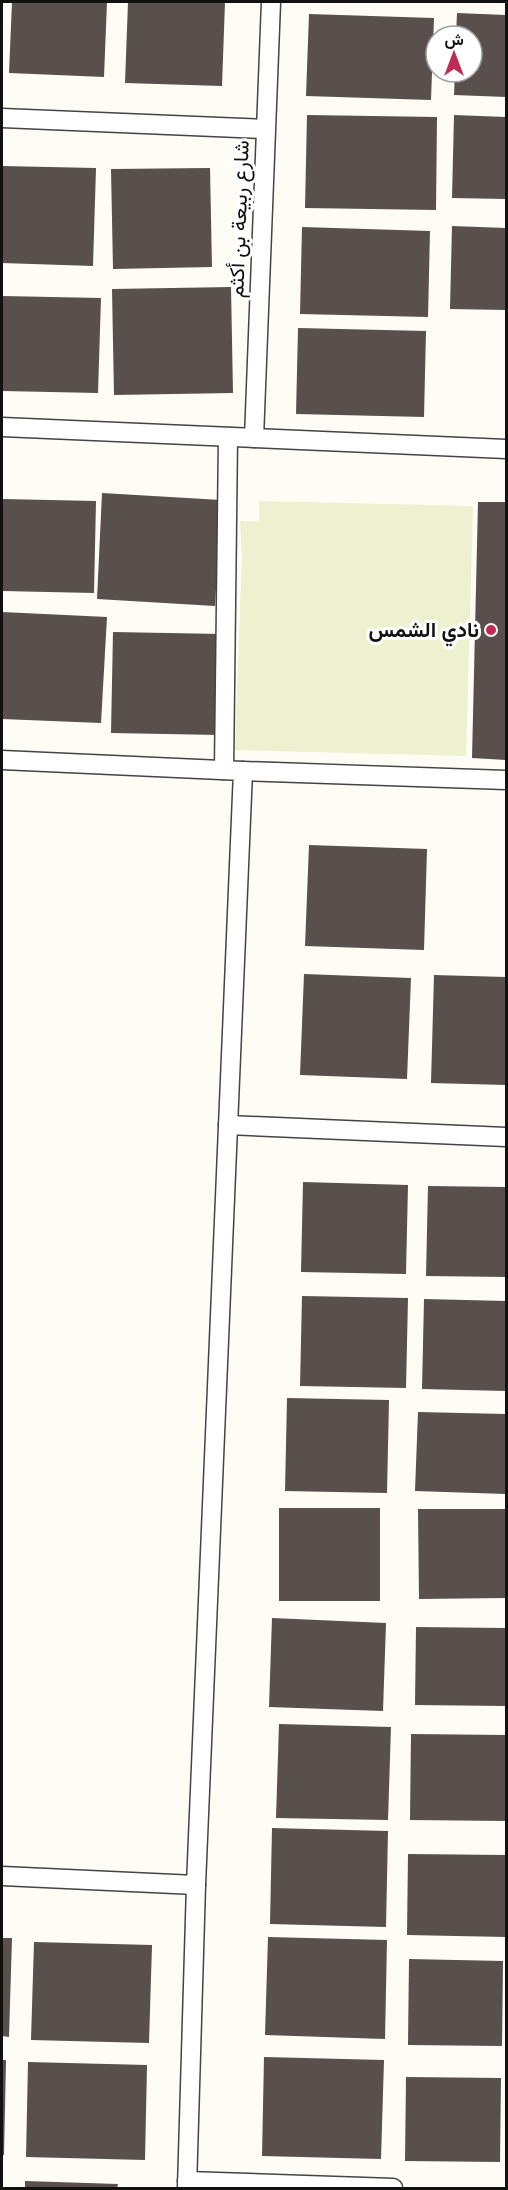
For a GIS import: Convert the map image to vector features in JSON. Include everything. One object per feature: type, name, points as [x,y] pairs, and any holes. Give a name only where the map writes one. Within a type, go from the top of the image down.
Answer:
[{"type":"lane","name":"شارع ربيعة بن أكثم","points":[[254,438],[271,2]]},
{"type":"lane","points":[[2,118],[265,129]]},
{"type":"lane","points":[[2,427],[507,449]]},
{"type":"lane","points":[[228,437],[233,770],[228,1125],[196,1885],[187,2185],[393,2188]]},
{"type":"lane","points":[[2,760],[507,780]]},
{"type":"lane","points":[[228,1125],[507,1137]]},
{"type":"lane","points":[[2,1876],[196,1885]]},
{"type":"green space","points":[[259,501],[473,506],[466,756],[235,750],[242,556],[240,521],[259,521]]},
{"type":"building","points":[[12,2],[107,2],[104,77],[9,73]]},
{"type":"building","points":[[128,2],[225,2],[222,86],[125,83]]},
{"type":"building","points":[[457,13],[506,15],[506,97],[454,95],[454,84],[484,84],[484,24],[457,24]]},
{"type":"building","points":[[309,14],[434,18],[434,24],[424,24],[424,84],[432,84],[431,100],[306,96]]},
{"type":"building","points":[[307,115],[437,117],[436,210],[305,208]]},
{"type":"building","points":[[454,115],[506,117],[506,199],[452,198]]},
{"type":"building","points":[[2,166],[96,168],[93,266],[2,263]]},
{"type":"building","points":[[210,168],[212,267],[113,269],[111,169]]},
{"type":"building","points":[[452,226],[506,228],[506,310],[450,309]]},
{"type":"building","points":[[302,227],[430,231],[428,317],[300,314]]},
{"type":"building","points":[[231,287],[233,393],[114,395],[112,289]]},
{"type":"building","points":[[2,296],[101,298],[98,393],[2,391]]},
{"type":"building","points":[[298,328],[426,331],[424,417],[296,414]]},
{"type":"building","points":[[102,493],[221,500],[215,606],[97,599]]},
{"type":"building","points":[[2,499],[96,501],[94,593],[2,591]]},
{"type":"building","name":"نادي الشمس","points":[[478,502],[506,502],[506,760],[472,758]]},
{"type":"building","points":[[2,612],[107,617],[101,723],[2,719]]},
{"type":"building","points":[[113,632],[222,634],[220,735],[111,733]]},
{"type":"building","points":[[309,845],[427,849],[424,950],[305,946]]},
{"type":"building","points":[[304,974],[411,978],[407,1079],[300,1075]]},
{"type":"building","points":[[434,975],[506,977],[506,1085],[431,1083]]},
{"type":"building","points":[[303,1182],[408,1185],[406,1274],[301,1272]]},
{"type":"building","points":[[428,1186],[506,1187],[506,1277],[426,1276]]},
{"type":"building","points":[[302,1296],[408,1298],[406,1388],[300,1386]]},
{"type":"building","points":[[424,1299],[506,1301],[506,1391],[422,1389]]},
{"type":"building","points":[[287,1398],[389,1400],[387,1493],[285,1491]]},
{"type":"building","points":[[418,1412],[506,1414],[506,1494],[415,1491]]},
{"type":"building","points":[[279,1508],[380,1508],[380,1601],[279,1601]]},
{"type":"building","points":[[418,1509],[506,1509],[506,1598],[419,1599]]},
{"type":"building","points":[[272,1618],[386,1623],[383,1711],[269,1707]]},
{"type":"building","points":[[416,1627],[506,1628],[506,1706],[415,1705]]},
{"type":"building","points":[[279,1724],[391,1727],[388,1820],[276,1818]]},
{"type":"building","points":[[411,1734],[506,1735],[506,1821],[410,1820]]},
{"type":"building","points":[[272,1828],[388,1831],[386,1927],[270,1924]]},
{"type":"building","points":[[408,1854],[506,1855],[506,1937],[407,1935]]},
{"type":"building","points":[[268,1937],[387,1940],[385,2039],[265,2035]]},
{"type":"building","points":[[2,1938],[12,1938],[9,2037],[2,2036]]},
{"type":"building","points":[[34,1942],[152,1945],[149,2043],[31,2040]]},
{"type":"building","points":[[409,1959],[503,1961],[502,2046],[408,2045]]},
{"type":"building","points":[[264,2057],[384,2060],[381,2159],[262,2156]]},
{"type":"building","points":[[2,2060],[6,2060],[4,2155],[2,2155]]},
{"type":"building","points":[[28,2062],[147,2065],[145,2160],[26,2157]]},
{"type":"building","points":[[406,2077],[501,2078],[500,2162],[405,2161]]},
{"type":"building","points":[[25,2181],[118,2184],[117,2188],[25,2188]]},
{"type":"place","name":"نادي الشمس","points":[[491,630]]}]
